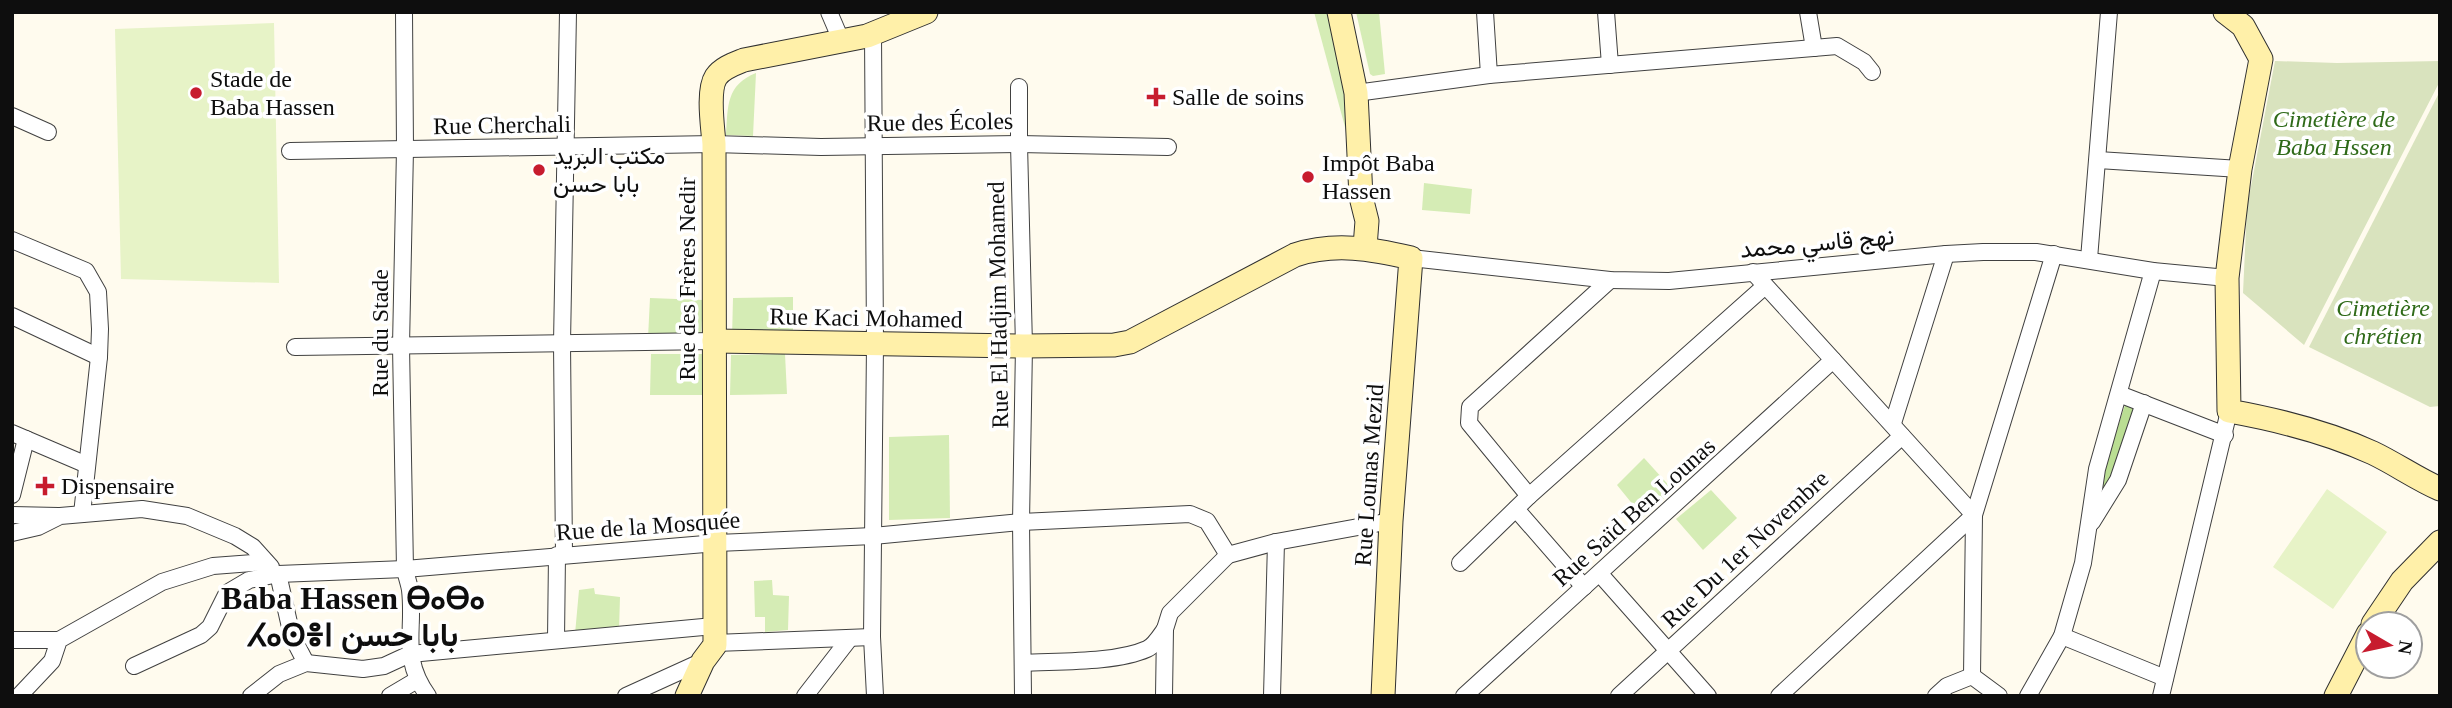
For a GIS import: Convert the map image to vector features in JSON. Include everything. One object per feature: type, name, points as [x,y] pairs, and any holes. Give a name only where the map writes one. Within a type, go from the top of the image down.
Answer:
[{"type":"street","name":"Rue du Stade","points":[[404,12],[405,149],[401,346],[405,569],[410,590],[410,654],[417,680],[428,696]]},
{"type":"street","points":[[556,639],[561,555],[558,344],[567,147],[568,12]]},
{"type":"street","points":[[829,12],[841,40]]},
{"type":"street","name":"Rue des Frères Nedir","points":[[687,696],[710,643],[717,543],[713,86],[716,77],[726,68],[744,60],[873,34],[926,12]]},
{"type":"street","points":[[1339,12],[1356,93],[1361,197],[1367,221],[1365,247]]},
{"type":"street","points":[[1485,12],[1489,75]]},
{"type":"street","points":[[1606,12],[1610,65]]},
{"type":"street","points":[[1808,12],[1814,48]]},
{"type":"street","points":[[2089,259],[2109,12]]},
{"type":"street","points":[[2161,696],[2230,411],[2227,278],[2240,169],[2261,59],[2243,26],[2225,12]]},
{"type":"street","points":[[873,34],[869,146],[875,344],[875,696]]},
{"type":"street","points":[[1356,93],[1489,75],[1837,46],[1848,50],[1872,72]]},
{"type":"street","name":"Rue El Hadjim Mohamed","points":[[1020,88],[1024,346],[1021,522],[1023,696]]},
{"type":"street","points":[[12,116],[48,132]]},
{"type":"street","name":"Rue Cherchali","points":[[290,151],[714,144]]},
{"type":"street","name":"Rue des Écoles","points":[[714,144],[1168,147]]},
{"type":"street","points":[[2098,160],[2240,169]]},
{"type":"street","points":[[12,240],[86,271],[98,292],[99,357],[82,514]]},
{"type":"street","name":"Rue Kaci Mohamed","points":[[295,347],[714,341],[1114,345],[1130,342],[1296,254],[1311,249],[1365,247],[1411,258]]},
{"type":"street","name":"نهج قاسي محمد","points":[[1411,258],[1610,280],[1669,281],[1983,251],[2054,254],[2153,271],[2227,278]]},
{"type":"street","points":[[1897,430],[1946,254]]},
{"type":"street","points":[[1972,676],[1975,514],[2054,254]]},
{"type":"street","name":"Rue Lounas Mezid","points":[[1383,696],[1391,521],[1411,258]]},
{"type":"street","points":[[2028,696],[2062,636],[2083,563],[2097,469],[2153,271]]},
{"type":"street","points":[[1753,272],[1975,514]]},
{"type":"street","points":[[1529,496],[1469,423],[1470,407],[1610,280]]},
{"type":"street","points":[[1460,563],[1529,496],[1765,286]]},
{"type":"street","points":[[12,316],[99,357]]},
{"type":"street","name":"Rue Saïd Ben Lounas","points":[[1464,696],[1833,360]]},
{"type":"street","points":[[2119,394],[2225,435]]},
{"type":"street","points":[[2087,531],[2118,480],[2144,403]]},
{"type":"street","points":[[2230,411],[2279,420],[2328,434],[2374,454],[2440,489]]},
{"type":"street","name":"Rue Du 1er Novembre","points":[[1619,696],[1897,430]]},
{"type":"street","points":[[12,495],[19,436],[87,465]]},
{"type":"street","points":[[2418,478],[2440,500]]},
{"type":"street","points":[[12,515],[60,516],[142,509],[187,516],[235,536],[253,547],[278,574],[292,636],[306,663]]},
{"type":"street","points":[[1516,509],[1584,587]]},
{"type":"street","name":"Rue de la Mosquée","points":[[134,666],[201,635],[209,627],[227,593],[249,580],[278,574],[405,569],[717,543],[873,536],[1021,522],[1189,514],[1208,521],[1228,555]]},
{"type":"street","points":[[1779,696],[1975,514]]},
{"type":"street","points":[[12,533],[38,527],[60,516]]},
{"type":"street","points":[[1164,696],[1165,629],[1170,613],[1228,555],[1276,542],[1391,521]]},
{"type":"street","points":[[1272,696],[1276,542]]},
{"type":"street","points":[[2381,610],[2402,581],[2428,565],[2440,542]]},
{"type":"street","points":[[12,640],[59,640],[162,582],[213,566],[265,562]]},
{"type":"street","points":[[1600,575],[1707,696]]},
{"type":"street","points":[[1023,663],[1098,659],[1132,654],[1150,648],[1165,629]]},
{"type":"street","points":[[2062,636],[2165,678]]},
{"type":"street","points":[[251,696],[279,674],[306,663],[363,669],[384,666],[410,654],[556,639],[710,643],[873,637]]},
{"type":"street","points":[[805,696],[850,638]]},
{"type":"street","points":[[19,696],[52,661],[59,640]]},
{"type":"street","points":[[626,696],[710,643]]},
{"type":"street","points":[[2336,696],[2354,661]]},
{"type":"street","points":[[1936,696],[1947,686],[1972,676]]},
{"type":"street","points":[[1972,676],[1999,696]]},
{"type":"street","points":[[390,696],[417,680]]},
{"type":"green space","points":[[1314,12],[1329,12],[1348,89],[1349,142]]},
{"type":"green space","points":[[1356,12],[1379,12],[1385,74],[1370,74]]},
{"type":"green space","name":"Stade de Baba Hassen","points":[[274,23],[279,283],[121,279],[115,29]]},
{"type":"green space","name":"Cimetière de Baba Hssen","points":[[2275,61],[2440,61],[2440,81],[2304,345],[2243,293],[2247,207]]},
{"type":"green space","points":[[756,73],[753,136],[726,135],[730,98],[739,84]]},
{"type":"green space","name":"Cimetière chrétien","points":[[2440,91],[2440,406],[2430,407],[2309,347]]},
{"type":"green space","points":[[1424,183],[1472,189],[1470,214],[1422,210]]},
{"type":"green space","points":[[793,297],[793,337],[732,338],[733,298]]},
{"type":"green space","points":[[650,298],[703,300],[701,337],[648,338]]},
{"type":"green space","points":[[651,354],[705,354],[705,395],[650,395]]},
{"type":"green space","points":[[785,354],[787,394],[730,395],[731,355]]},
{"type":"green space","points":[[2126,402],[2136,406],[2115,473],[2100,497],[2102,474]]},
{"type":"green space","points":[[949,435],[950,518],[889,520],[889,437]]},
{"type":"green space","points":[[1644,458],[1673,490],[1643,517],[1617,485]]},
{"type":"green space","points":[[2327,489],[2387,532],[2333,609],[2273,567]]},
{"type":"green space","points":[[1711,490],[1737,518],[1703,550],[1676,519]]},
{"type":"green space","points":[[772,580],[773,595],[789,596],[788,630],[765,632],[765,617],[755,617],[754,581]]},
{"type":"green space","points":[[594,588],[595,594],[620,597],[619,630],[575,634],[579,590]]},
{"type":"place","name":"Stade de Baba Hassen","points":[[196,93]]},
{"type":"place","name":"Salle de soins","points":[[1156,97]]},
{"type":"place","name":"مكتب البريد بابا حسن","points":[[539,170]]},
{"type":"place","name":"Impôt Baba Hassen","points":[[1308,177]]},
{"type":"place","name":"Dispensaire","points":[[45,486]]},
{"type":"district","name":"Baba Hassen ⴱⴰⴱⴰ ⵃⴰⵙⴻⵏ بابا حسن","points":[[353,616]]}]
